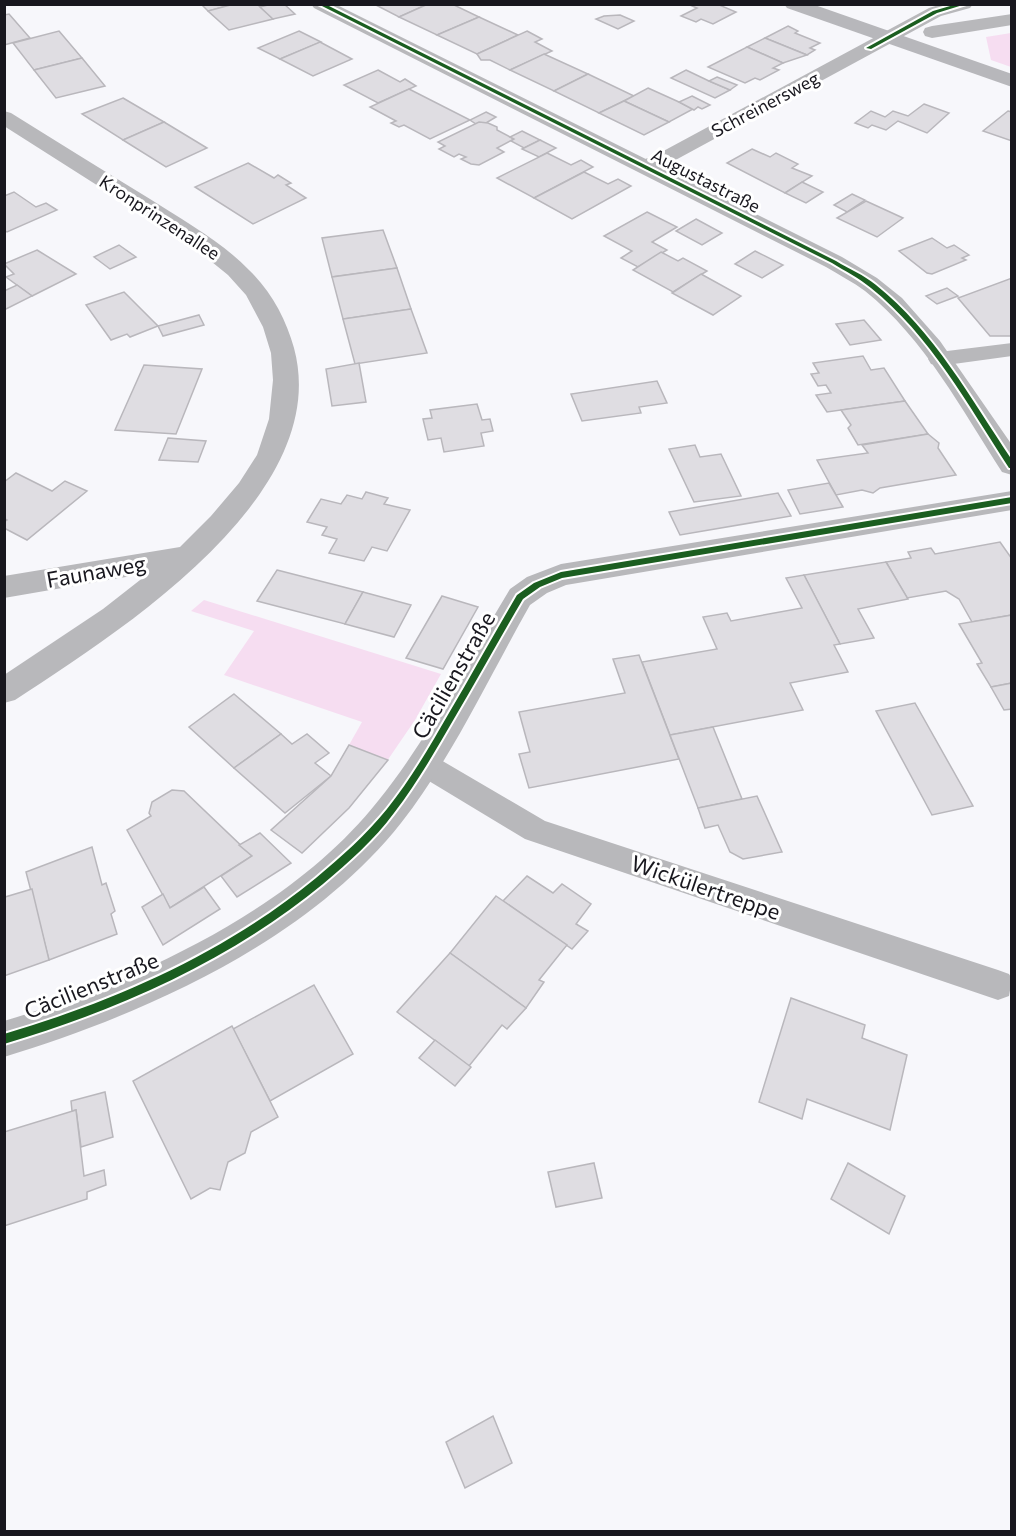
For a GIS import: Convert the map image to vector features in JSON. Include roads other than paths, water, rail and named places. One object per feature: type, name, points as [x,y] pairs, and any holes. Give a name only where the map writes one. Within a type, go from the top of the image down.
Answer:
[{"type":"main road","points":[[793,4],[877,43],[1011,81]]},
{"type":"street","name":"Augustastraße","points":[[320,4],[331,12],[834,262],[874,287],[907,319],[939,359],[1011,466]]},
{"type":"street","name":"Schreinersweg","points":[[644,166],[663,159],[935,12],[964,4]]},
{"type":"street","points":[[877,43],[1011,20]]},
{"type":"street","name":"Kronprinzenallee","points":[[4,117],[199,240],[227,261],[257,295],[277,331],[283,352],[285,390],[278,433],[271,453],[237,506],[188,555],[57,657],[4,691]]},
{"type":"street","name":"Cäcilienstraße","points":[[4,1039],[103,1006],[182,969],[259,927],[339,866],[380,825],[424,764],[520,597],[537,585],[561,575],[1011,500]]},
{"type":"street","name":"Faunaweg","points":[[4,586],[188,555]]},
{"type":"lane","points":[[939,359],[1011,349]]},
{"type":"lane","name":"Wickülertreppe","points":[[424,764],[536,830],[998,985]]}]
